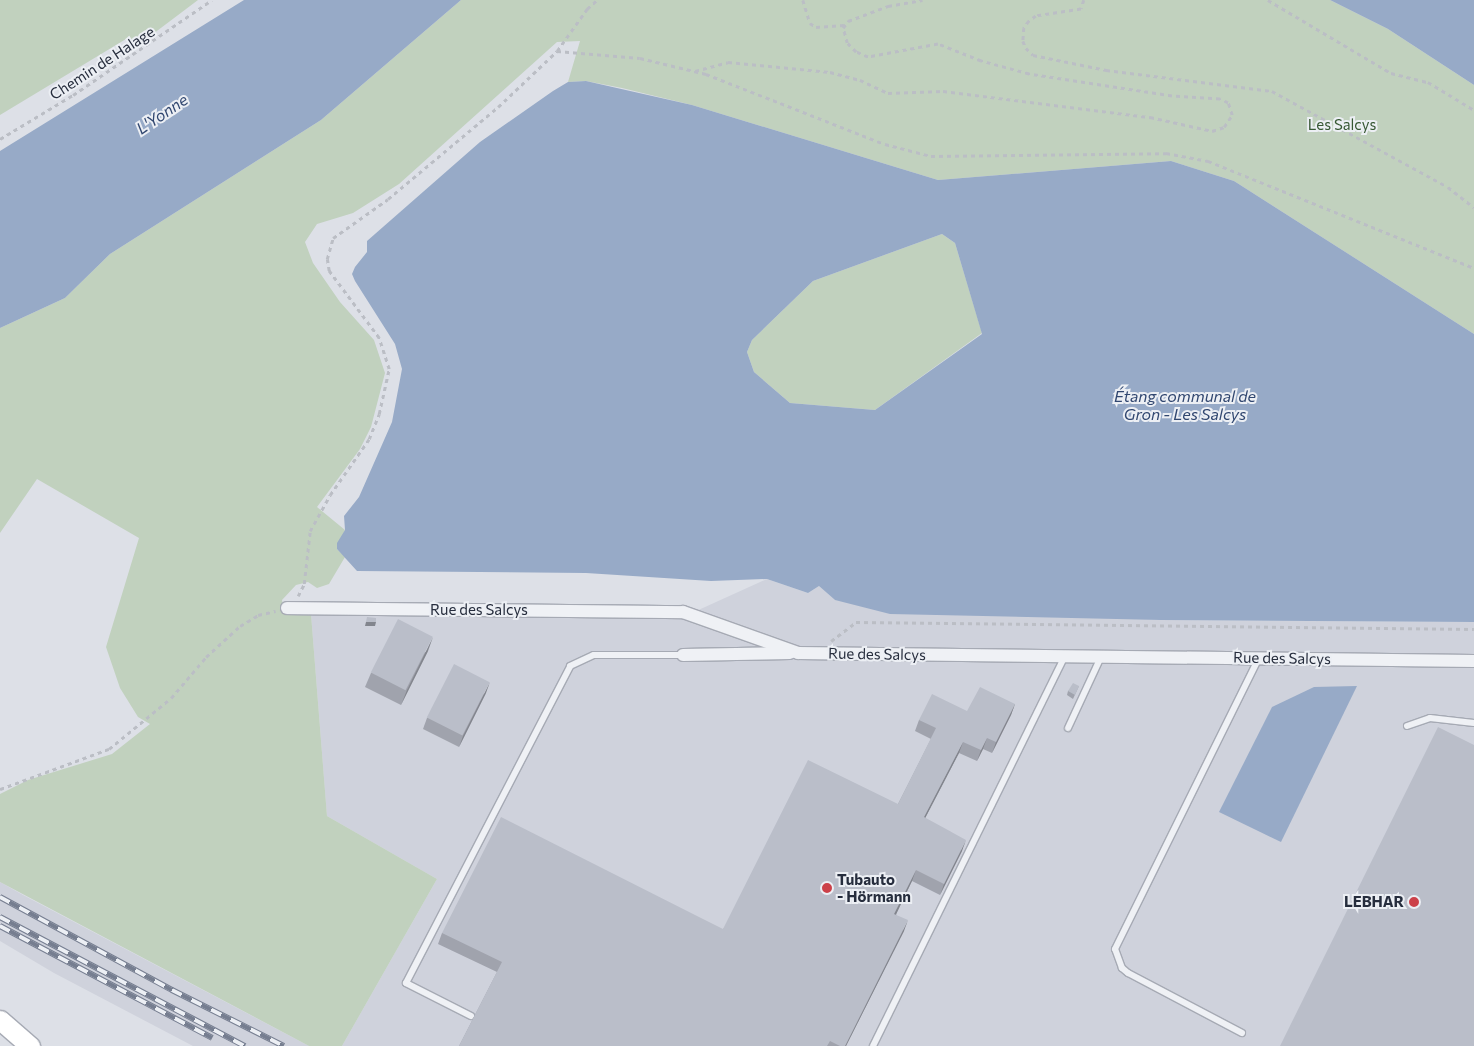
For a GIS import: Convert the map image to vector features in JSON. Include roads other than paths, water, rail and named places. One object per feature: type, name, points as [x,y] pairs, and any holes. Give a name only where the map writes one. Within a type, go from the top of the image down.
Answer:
[{"type":"main road","points":[[0,1020],[30,1046]]},
{"type":"street","name":"Rue des Salcys","points":[[287,608],[683,612],[798,653],[1474,662]]},
{"type":"street","points":[[683,655],[798,653]]},
{"type":"lane","points":[[471,1016],[406,983],[570,666],[594,655],[683,655]]},
{"type":"lane","points":[[873,1046],[1065,656]]},
{"type":"lane","points":[[1068,728],[1101,657]]},
{"type":"lane","points":[[1242,1033],[1128,973],[1122,968],[1116,949],[1259,658]]},
{"type":"lane","points":[[1407,726],[1430,718],[1474,722]]},
{"type":"water","name":"L'Yonne","points":[[244,0],[461,0],[321,120],[110,254],[65,298],[0,328],[0,151]]},
{"type":"water","points":[[1330,0],[1474,0],[1474,85],[1388,29]]},
{"type":"water","name":"Étang communal de Gron - Les Salcys","points":[[586,81],[692,105],[938,180],[1171,161],[1234,181],[1474,334],[1474,622],[1161,620],[890,614],[835,600],[819,586],[808,593],[767,579],[711,581],[586,573],[357,571],[337,549],[337,543],[345,530],[344,516],[359,497],[392,422],[402,369],[395,344],[355,281],[352,274],[355,267],[367,252],[367,241],[480,142],[568,82]],"holes":[[[942,234],[955,243],[982,334],[875,410],[790,403],[754,372],[747,352],[752,340],[813,281]]]},
{"type":"water","points":[[1357,686],[1281,842],[1219,812],[1272,707],[1314,687]]},
{"type":"railway","points":[[0,897],[172,990],[284,1046]]},
{"type":"railway","points":[[0,917],[245,1046]]},
{"type":"railway","points":[[0,926],[212,1038]]},
{"type":"place","name":"Tubauto - Hörmann","points":[[827,888]]},
{"type":"place","name":"LEBHAR","points":[[1414,902]]},
{"type":"park label","name":"Les Salcys","points":[[1342,125]]}]
